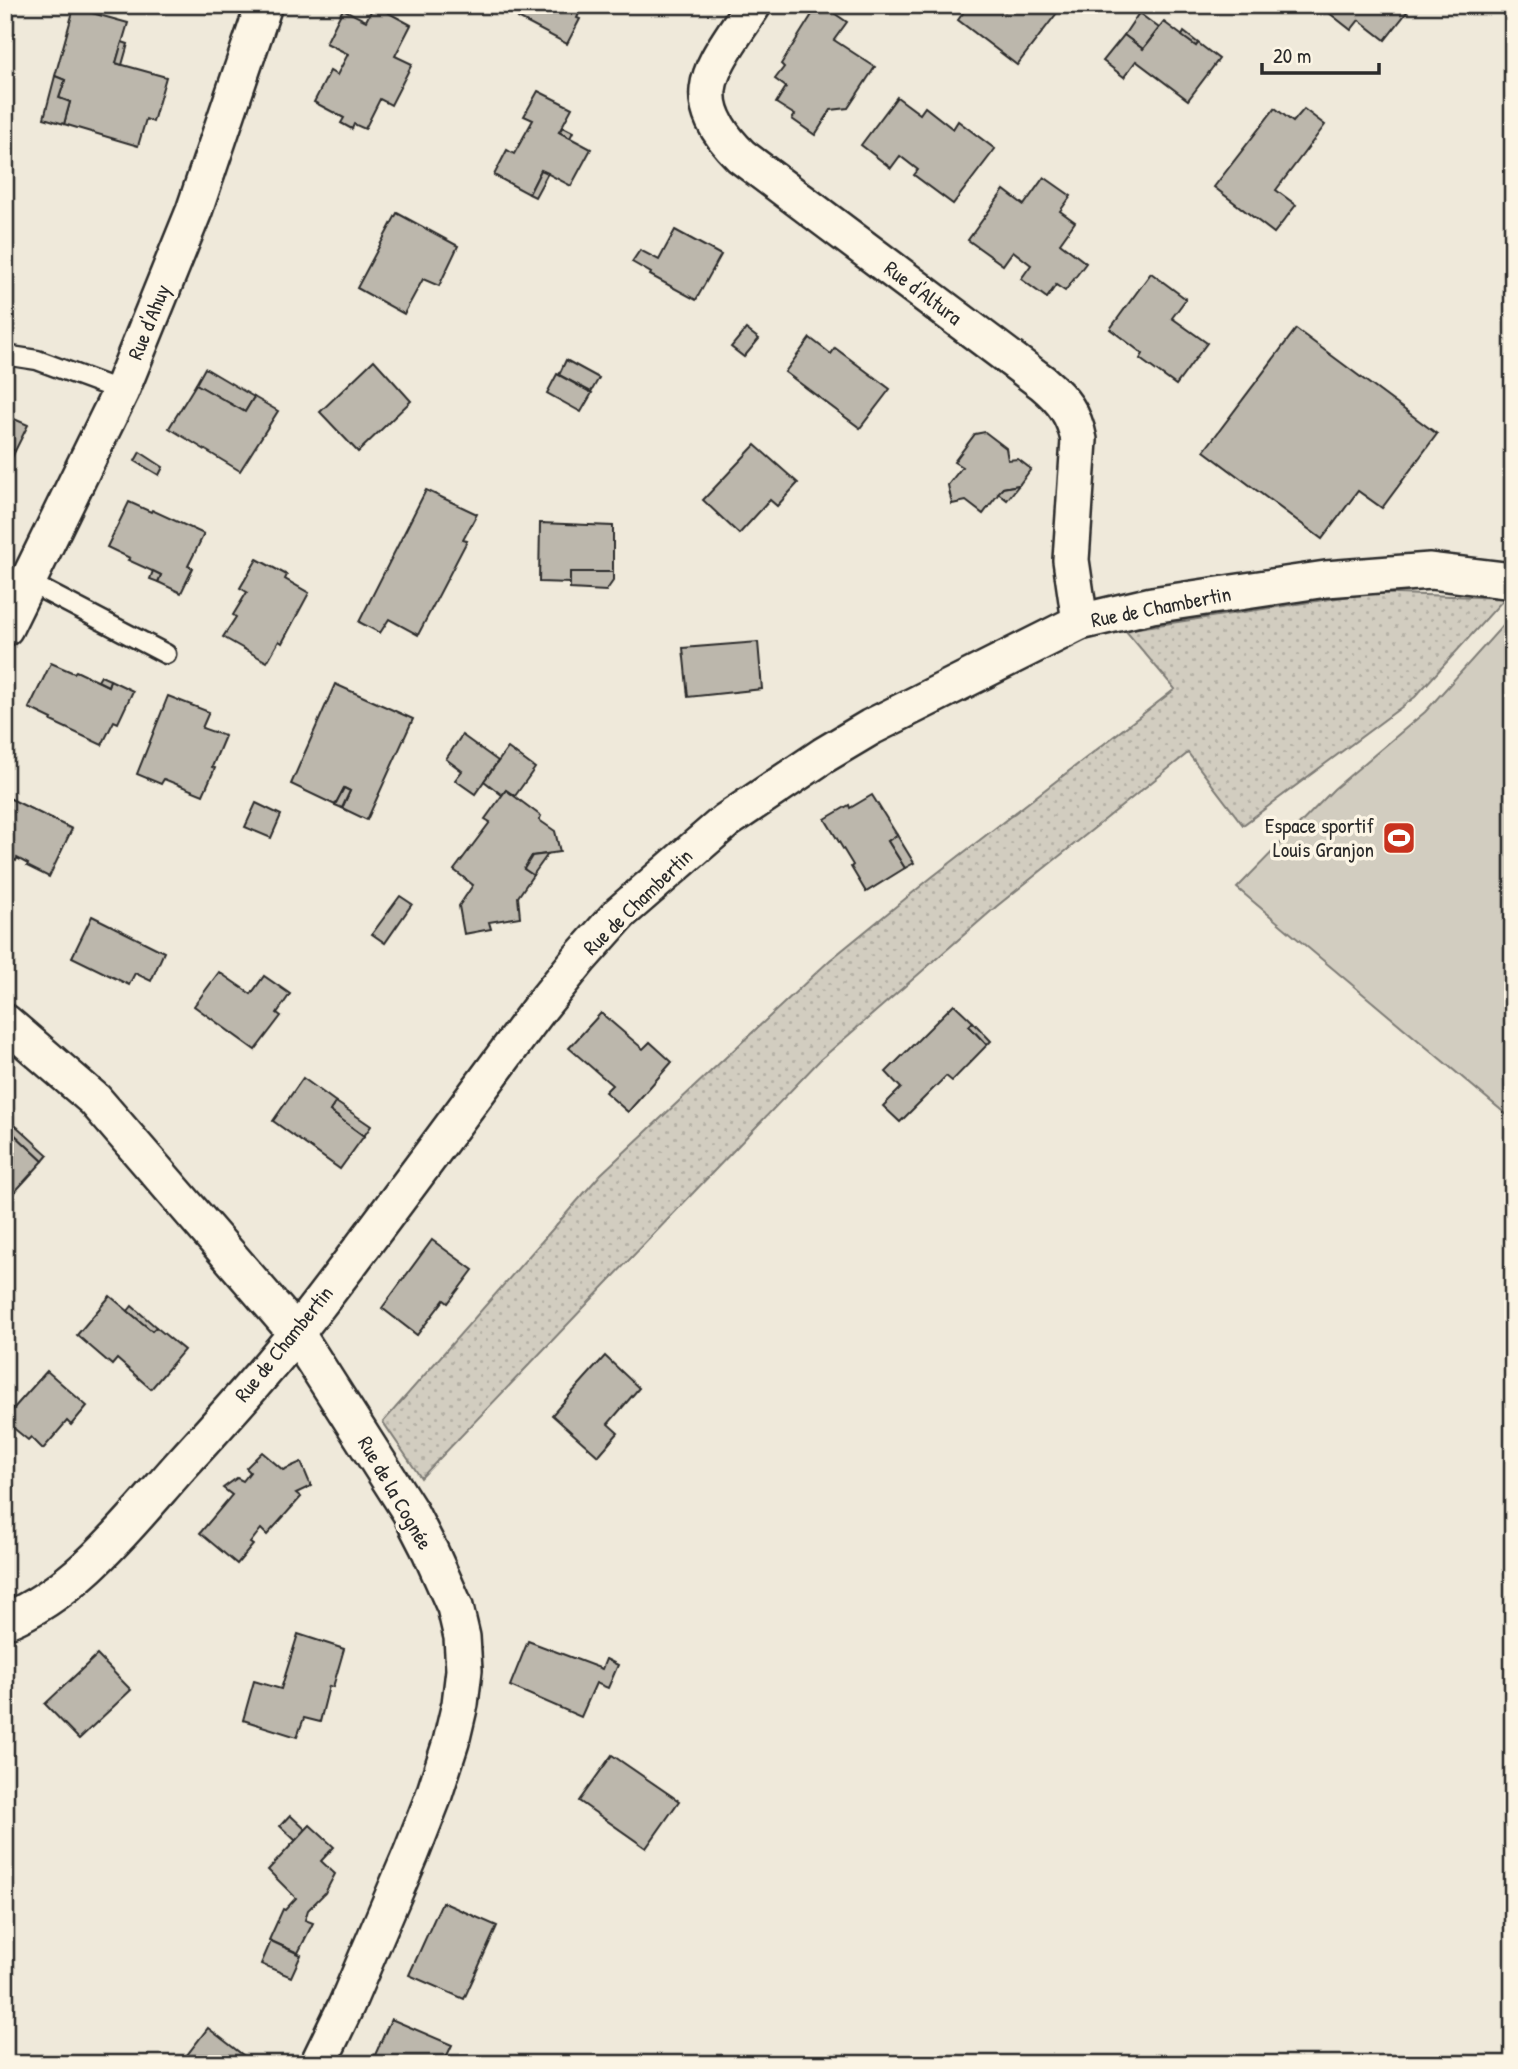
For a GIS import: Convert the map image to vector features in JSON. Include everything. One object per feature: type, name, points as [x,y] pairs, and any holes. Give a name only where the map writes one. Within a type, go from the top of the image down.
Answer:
[{"type":"street","name":"Rue d'Ahuy","points":[[5,628],[121,391],[194,211],[264,5]]},
{"type":"street","name":"Rue d'Altura","points":[[754,5],[724,48],[710,76],[707,98],[712,121],[723,138],[741,156],[1043,383],[1065,405],[1075,422],[1079,440],[1071,560],[1080,622]]},
{"type":"street","name":"Rue de Chambertin","points":[[5,1621],[29,1612],[46,1601],[100,1555],[296,1333],[580,958],[620,913],[726,821],[824,755],[918,702],[1080,622],[1152,606],[1326,579],[1430,571],[1513,581]]},
{"type":"street","name":"Rue de la Cognée","points":[[5,1022],[95,1100],[296,1333],[410,1512],[455,1607],[462,1637],[464,1670],[460,1704],[451,1742],[433,1798],[346,2006],[318,2064]]},
{"type":"lane","points":[[5,355],[37,360],[121,391]]},
{"type":"lane","points":[[28,582],[166,654]]},
{"type":"shaded area","points":[[1370,593],[1505,598],[1415,697],[1243,825],[1188,753],[997,906],[820,1060],[421,1478],[383,1422],[601,1174],[830,960],[932,877],[1175,689],[1125,630]]},
{"type":"shaded area","name":"Espace sportif Louis Granjon","points":[[1513,614],[1513,1120],[1237,888],[1334,789],[1425,712]]},
{"type":"building","points":[[374,5],[411,25],[395,56],[412,64],[391,105],[380,99],[365,129],[354,124],[352,129],[341,123],[344,118],[314,102],[330,71],[337,75],[348,54],[326,43],[343,9],[366,21]]},
{"type":"building","points":[[525,5],[600,5],[597,11],[589,13],[581,9],[577,18],[580,19],[567,44],[518,18]]},
{"type":"building","points":[[818,5],[847,22],[834,40],[875,67],[848,108],[831,110],[815,135],[792,119],[795,115],[776,103],[786,87],[775,79],[784,67],[781,64]]},
{"type":"building","points":[[969,5],[998,5],[1005,11],[1010,5],[1063,5],[1017,65],[958,20]]},
{"type":"building","points":[[1319,5],[1405,5],[1402,9],[1407,12],[1385,40],[1359,20],[1351,30]]},
{"type":"building","points":[[74,8],[128,23],[116,63],[166,77],[153,122],[146,119],[138,146],[64,124],[70,102],[59,98],[65,80],[55,76]]},
{"type":"building","points":[[1139,13],[1159,28],[1143,49],[1124,35]]},
{"type":"building","points":[[1164,22],[1219,59],[1188,100],[1136,61],[1124,77],[1103,61],[1124,35],[1143,49]]},
{"type":"building","points":[[1184,32],[1198,43],[1196,46],[1182,36]]},
{"type":"building","points":[[122,42],[128,44],[122,65],[116,63]]},
{"type":"building","points":[[55,76],[65,80],[59,98],[70,102],[64,124],[44,118]]},
{"type":"building","points":[[538,91],[572,108],[559,132],[591,149],[571,186],[541,170],[529,194],[494,175],[507,150],[514,154],[533,120],[524,116]]},
{"type":"building","points":[[897,97],[920,114],[925,107],[953,129],[958,121],[995,149],[953,204],[914,175],[918,170],[900,156],[891,168],[861,145]]},
{"type":"building","points":[[1275,108],[1293,122],[1304,109],[1325,125],[1276,190],[1296,205],[1274,233],[1214,187]]},
{"type":"building","points":[[563,127],[573,132],[570,138],[559,132]]},
{"type":"building","points":[[541,170],[548,173],[535,197],[529,194]]},
{"type":"building","points":[[1044,177],[1071,196],[1060,211],[1075,222],[1060,243],[1086,263],[1065,291],[1056,285],[1047,298],[1021,279],[1031,265],[1013,251],[1003,265],[968,240],[1004,190],[1024,205]]},
{"type":"building","points":[[397,213],[458,246],[439,286],[423,279],[404,314],[357,288]]},
{"type":"building","points":[[675,230],[721,255],[696,300],[632,262],[640,250],[659,260]]},
{"type":"building","points":[[1151,273],[1186,299],[1172,318],[1207,343],[1176,385],[1140,359],[1143,354],[1110,329]]},
{"type":"building","points":[[746,329],[759,339],[744,357],[731,347]]},
{"type":"building","points":[[1296,329],[1437,434],[1382,508],[1358,491],[1322,539],[1204,451]]},
{"type":"building","points":[[810,338],[831,354],[835,348],[890,389],[860,428],[785,372]]},
{"type":"building","points":[[374,360],[411,401],[358,452],[320,412]]},
{"type":"building","points":[[566,360],[599,378],[591,392],[559,375]]},
{"type":"building","points":[[205,368],[254,397],[245,412],[196,384]]},
{"type":"building","points":[[557,374],[592,393],[581,412],[547,393]]},
{"type":"building","points":[[196,384],[245,412],[254,397],[278,411],[240,471],[169,428]]},
{"type":"building","points":[[5,415],[28,425],[15,451],[5,446]]},
{"type":"building","points":[[985,432],[1006,448],[1008,460],[1018,459],[1031,469],[1019,485],[1003,488],[983,514],[966,501],[952,504],[948,485],[962,467],[954,462],[975,434]]},
{"type":"building","points":[[755,445],[798,483],[777,506],[770,500],[739,534],[703,500]]},
{"type":"building","points":[[5,446],[15,451],[5,473]]},
{"type":"building","points":[[140,452],[163,467],[159,475],[135,461]]},
{"type":"building","points":[[1019,485],[1007,500],[998,493],[1003,488]]},
{"type":"building","points":[[426,490],[477,514],[463,540],[467,541],[418,635],[389,619],[380,633],[359,622]]},
{"type":"building","points":[[129,502],[204,534],[188,566],[193,568],[181,593],[158,582],[161,575],[107,547]]},
{"type":"building","points":[[540,523],[613,526],[613,572],[570,572],[570,583],[539,582]]},
{"type":"building","points":[[257,559],[287,575],[285,579],[309,593],[282,643],[279,641],[267,662],[223,637],[247,592],[240,588]]},
{"type":"building","points":[[153,571],[161,575],[158,582],[150,579]]},
{"type":"building","points":[[570,572],[613,572],[613,581],[606,591],[570,589]]},
{"type":"building","points":[[758,642],[762,689],[688,697],[683,648]]},
{"type":"building","points":[[51,663],[108,686],[110,680],[133,691],[118,723],[114,721],[102,745],[29,708]]},
{"type":"building","points":[[101,676],[110,680],[108,686],[98,681]]},
{"type":"building","points":[[335,684],[413,719],[367,820],[342,808],[350,791],[344,788],[335,805],[291,784]]},
{"type":"building","points":[[168,696],[209,712],[202,728],[225,736],[203,795],[164,779],[161,784],[137,774]]},
{"type":"building","points":[[462,735],[498,761],[475,794],[455,780],[462,771],[446,759]]},
{"type":"building","points":[[508,748],[535,768],[515,796],[506,790],[502,795],[484,781]]},
{"type":"building","points":[[344,788],[350,791],[342,808],[335,805]]},
{"type":"building","points":[[506,790],[541,816],[539,820],[555,831],[560,852],[532,856],[524,869],[533,875],[518,897],[520,917],[489,922],[491,929],[464,934],[459,906],[473,885],[454,870],[490,822],[485,819]]},
{"type":"building","points":[[872,795],[897,835],[888,841],[905,868],[866,892],[825,819]]},
{"type":"building","points":[[5,796],[72,829],[49,877],[17,858],[16,861],[5,856]]},
{"type":"building","points":[[256,803],[281,815],[271,838],[245,827]]},
{"type":"building","points":[[897,835],[914,863],[905,868],[888,841]]},
{"type":"building","points":[[548,854],[533,875],[524,869],[532,856]]},
{"type":"building","points":[[400,896],[412,904],[385,943],[372,934]]},
{"type":"building","points":[[92,916],[164,952],[151,981],[135,973],[129,985],[72,957]]},
{"type":"building","points":[[219,972],[251,994],[264,976],[290,994],[277,1013],[281,1016],[255,1050],[194,1006]]},
{"type":"building","points":[[954,1004],[973,1022],[969,1026],[987,1045],[952,1081],[946,1076],[900,1122],[883,1106],[901,1088],[886,1072]]},
{"type":"building","points":[[601,1013],[643,1049],[650,1042],[672,1062],[628,1112],[605,1092],[612,1085],[569,1048]]},
{"type":"building","points":[[973,1022],[991,1041],[987,1045],[969,1026]]},
{"type":"building","points":[[303,1078],[336,1102],[330,1111],[364,1136],[340,1169],[273,1121]]},
{"type":"building","points":[[336,1102],[371,1126],[364,1136],[330,1111]]},
{"type":"building","points":[[5,1123],[43,1161],[11,1196],[5,1191]]},
{"type":"building","points":[[15,1125],[48,1155],[43,1161],[11,1131]]},
{"type":"building","points":[[432,1240],[473,1270],[448,1303],[444,1300],[417,1335],[382,1308]]},
{"type":"building","points":[[110,1296],[152,1331],[156,1327],[184,1350],[151,1389],[117,1359],[112,1365],[77,1335]]},
{"type":"building","points":[[132,1306],[156,1327],[152,1331],[128,1311]]},
{"type":"building","points":[[605,1356],[639,1388],[608,1424],[618,1433],[598,1456],[552,1415]]},
{"type":"building","points":[[47,1371],[87,1406],[71,1425],[67,1421],[43,1449],[31,1437],[28,1440],[5,1421],[5,1418]]},
{"type":"building","points":[[262,1452],[283,1470],[301,1462],[311,1486],[296,1493],[301,1497],[267,1535],[261,1529],[250,1543],[253,1545],[237,1564],[200,1533],[232,1495],[223,1488],[237,1478],[243,1481],[250,1472],[246,1468]]},
{"type":"building","points":[[298,1634],[344,1649],[333,1687],[329,1686],[320,1722],[304,1718],[297,1737],[243,1720],[254,1681],[281,1689]]},
{"type":"building","points":[[528,1641],[602,1669],[606,1659],[618,1665],[608,1688],[596,1683],[581,1717],[510,1686]]},
{"type":"building","points":[[97,1655],[131,1690],[79,1739],[45,1704]]},
{"type":"building","points":[[612,1755],[679,1801],[646,1848],[579,1801]]},
{"type":"building","points":[[290,1815],[306,1830],[296,1841],[280,1826]]},
{"type":"building","points":[[310,1825],[334,1847],[321,1861],[335,1874],[325,1893],[308,1910],[305,1920],[313,1923],[298,1953],[269,1940],[283,1909],[296,1898],[268,1870]]},
{"type":"building","points":[[442,1902],[497,1926],[464,1999],[409,1975]]},
{"type":"building","points":[[271,1941],[301,1955],[291,1977],[261,1964]]},
{"type":"building","points":[[391,2019],[452,2045],[443,2064],[371,2064]]},
{"type":"building","points":[[208,2028],[248,2059],[244,2064],[180,2064]]},
{"type":"place","name":"Espace sportif Louis Granjon","points":[[1399,838]]}]
